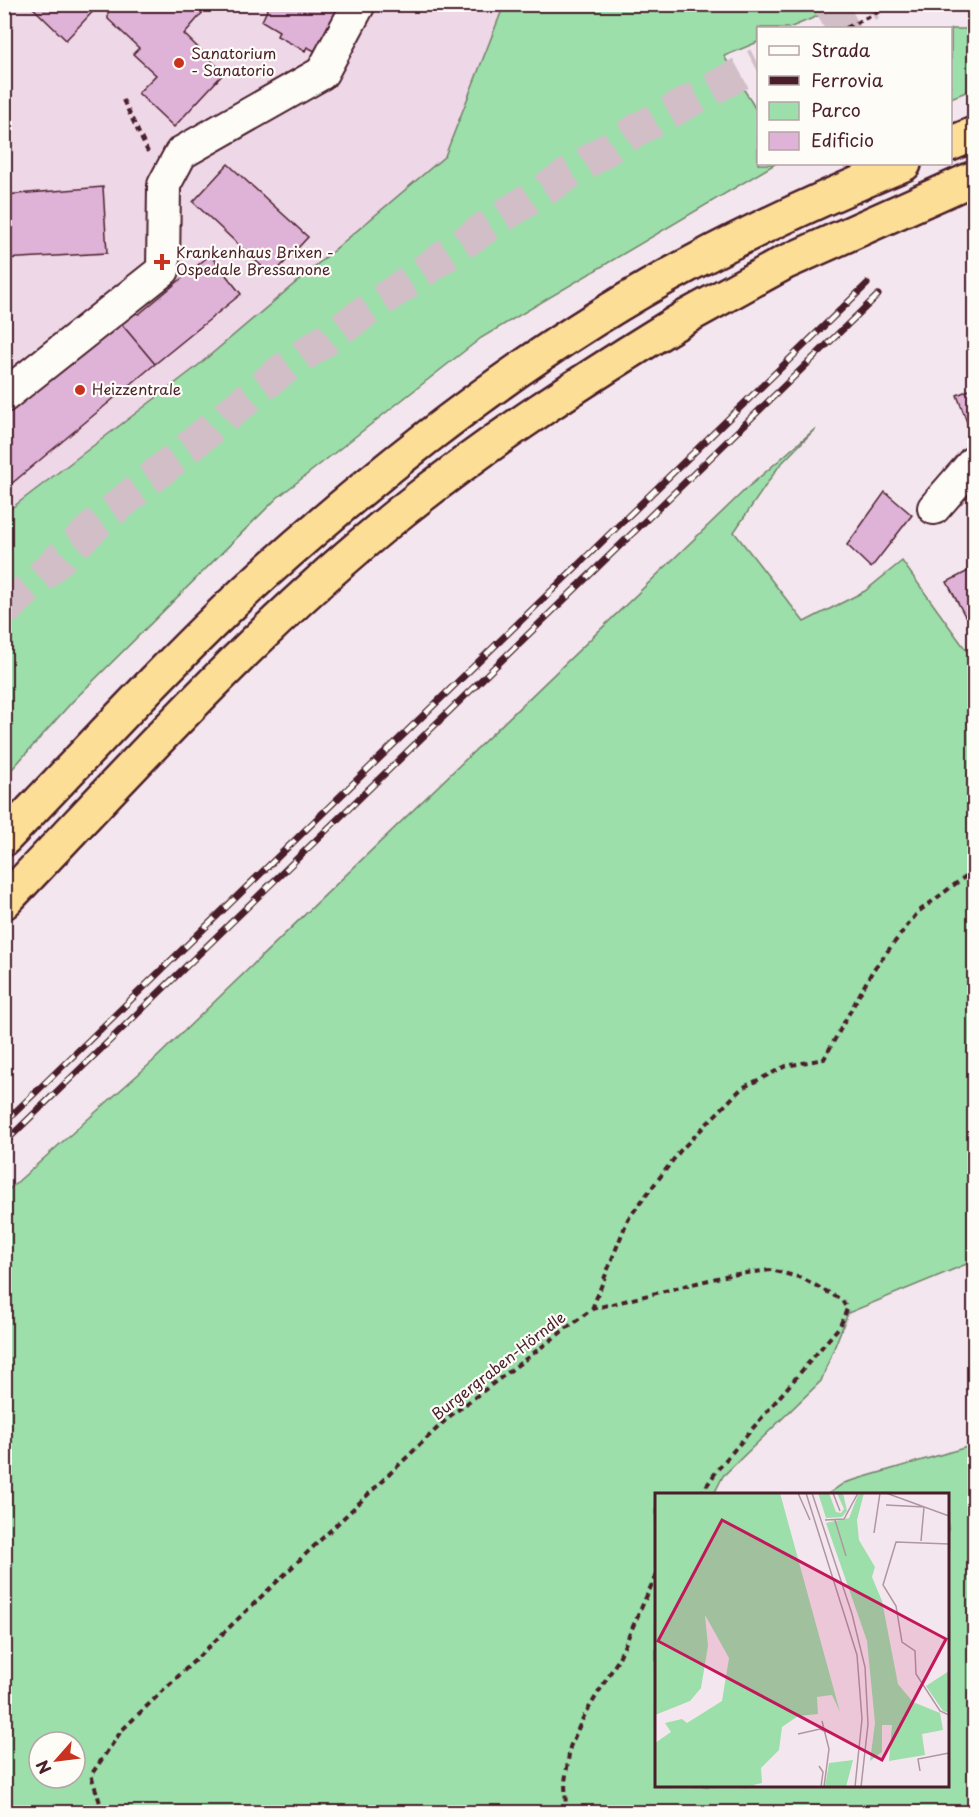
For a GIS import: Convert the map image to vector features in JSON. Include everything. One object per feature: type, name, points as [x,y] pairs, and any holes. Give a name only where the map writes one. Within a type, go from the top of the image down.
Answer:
[{"type":"highway","points":[[4,839],[155,682],[262,576],[353,496],[448,422],[598,319],[690,264],[798,210],[902,165]]},
{"type":"highway","points":[[4,902],[200,697],[311,591],[401,513],[498,438],[590,376],[686,316],[784,263],[975,178]]},
{"type":"lane","points":[[4,396],[163,270],[164,185],[181,153],[322,73],[359,4]]},
{"type":"lane","points":[[934,508],[975,462]]},
{"type":"path","points":[[848,27],[894,4]]},
{"type":"path","points":[[123,100],[164,185]]},
{"type":"path","points":[[592,1309],[628,1219],[680,1151],[742,1088],[786,1066],[824,1059],[873,970],[918,912],[975,870]]},
{"type":"path","name":"Burgergraben-Hörndle","points":[[103,1812],[91,1775],[122,1730],[450,1416],[592,1309],[729,1275],[771,1270],[802,1278],[842,1300],[848,1309],[840,1326],[718,1469],[702,1493]]},
{"type":"path","points":[[566,1812],[565,1782],[570,1748],[583,1718],[618,1660],[655,1579]]},
{"type":"shaded area","name":"Krankenhaus Brixen - Ospedale Bressanone","points":[[5,5],[504,5],[446,156],[195,368],[5,513]]},
{"type":"green space","points":[[504,5],[845,5],[791,27],[757,27],[757,42],[724,56],[757,111],[757,165],[773,165],[481,338],[277,498],[72,702],[5,777],[5,513],[195,368],[445,156]]},
{"type":"green space","points":[[952,29],[974,29],[974,89],[952,98]]},
{"type":"green space","points":[[816,428],[779,466],[734,532],[804,622],[865,591],[902,561],[974,661],[974,1261],[848,1313],[821,1381],[723,1476],[714,1493],[655,1493],[655,1787],[949,1787],[949,1493],[829,1493],[844,1483],[974,1445],[974,1812],[5,1812],[5,1193],[152,1062],[746,489]]},
{"type":"building","name":"Sanatorium - Sanatorio","points":[[29,4],[210,4],[184,34],[224,73],[174,127],[138,93],[156,75],[133,54],[139,48],[108,19],[108,13],[99,5],[66,40]]},
{"type":"building","name":"Sanatorium - Sanatorio","points":[[270,4],[348,4],[321,54],[307,47],[305,51],[277,36],[279,31],[262,21]]},
{"type":"building","points":[[228,164],[308,237],[272,276],[193,202]]},
{"type":"building","points":[[103,187],[107,253],[4,259],[4,195]]},
{"type":"building","points":[[210,255],[241,294],[155,364],[119,321],[130,312],[139,314]]},
{"type":"building","name":"Heizzentrale","points":[[119,321],[155,364],[4,490],[4,417]]},
{"type":"building","points":[[974,388],[974,435],[972,436],[957,395]]},
{"type":"building","points":[[885,492],[912,515],[871,568],[847,545]]},
{"type":"building","points":[[974,568],[974,611],[965,616],[947,582]]},
{"type":"tunnel","points":[[826,27],[872,4]]},
{"type":"tunnel","points":[[4,611],[102,519],[278,373],[489,225],[640,128],[757,65]]},
{"type":"railway","points":[[4,1123],[867,284]]},
{"type":"railway","points":[[4,1143],[878,295]]},
{"type":"place","name":"Sanatorium - Sanatorio","points":[[179,63]]},
{"type":"place","name":"Krankenhaus Brixen - Ospedale Bressanone","points":[[162,262]]},
{"type":"place","name":"Heizzentrale","points":[[80,390]]}]
